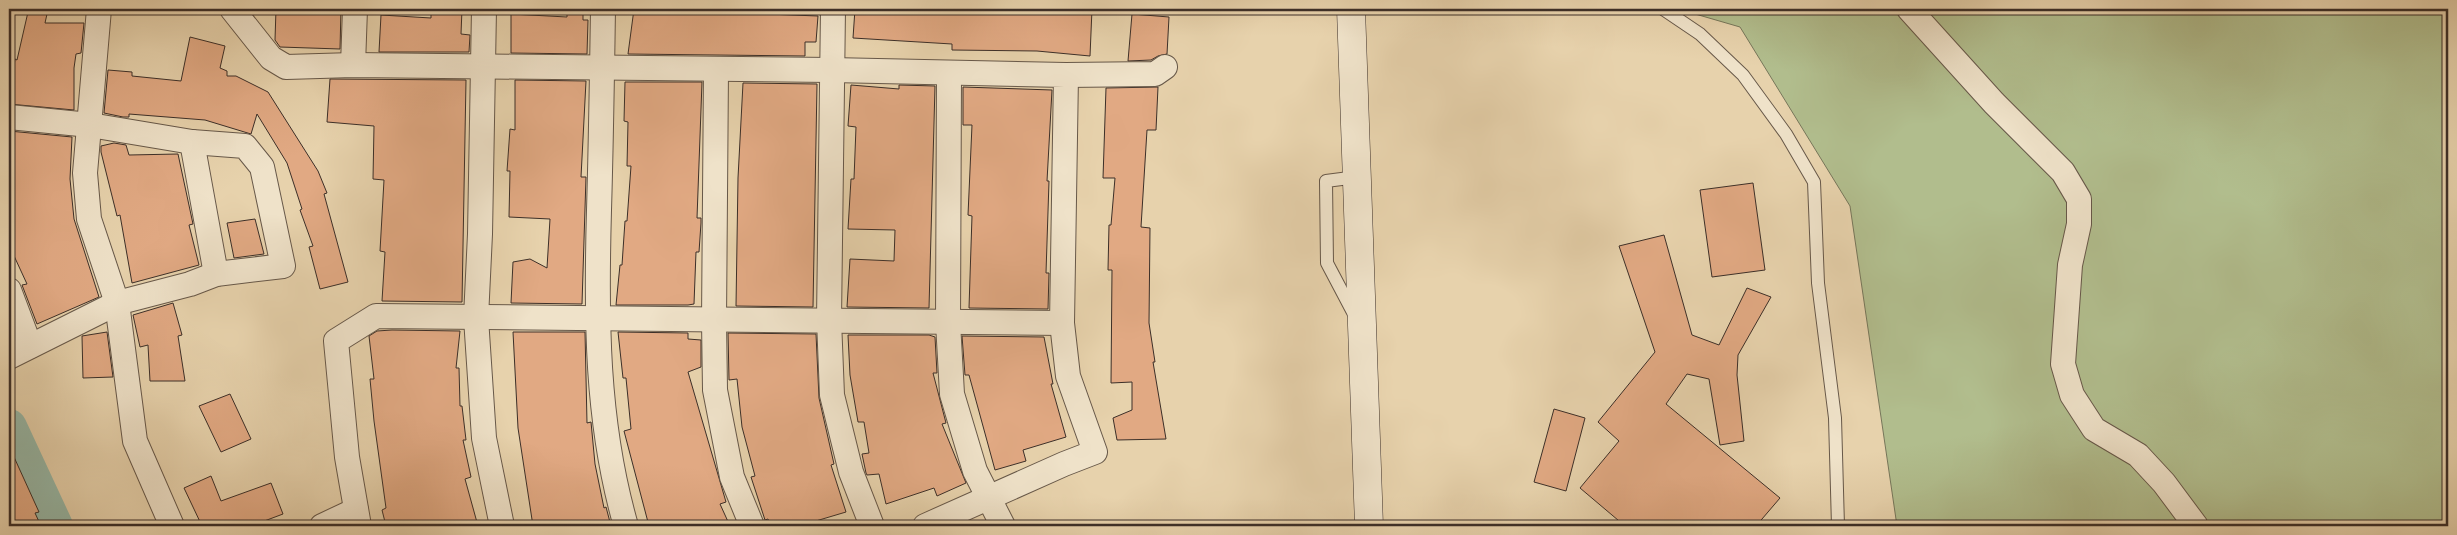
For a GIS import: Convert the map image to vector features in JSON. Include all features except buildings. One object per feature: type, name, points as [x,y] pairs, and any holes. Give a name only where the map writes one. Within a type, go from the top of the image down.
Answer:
[{"type":"street","points":[[99,9],[86,173],[89,219],[117,303],[135,441],[172,526]]},
{"type":"street","points":[[232,9],[271,58],[286,67],[353,65],[832,70],[1066,75],[1155,74],[1165,68]]},
{"type":"street","points":[[353,65],[356,9]]},
{"type":"street","points":[[484,9],[476,318],[484,438],[502,526]]},
{"type":"street","points":[[603,9],[596,319],[604,414],[618,499],[626,526]]},
{"type":"street","points":[[833,9],[829,320],[832,394],[851,472],[872,526]]},
{"type":"street","points":[[1351,9],[1369,526]]},
{"type":"street","points":[[1909,9],[1994,103],[2063,172],[2079,200],[2079,224],[2070,265],[2063,364],[2072,395],[2094,429],[2138,454],[2164,483],[2196,526]]},
{"type":"street","points":[[716,70],[715,390],[732,477],[752,526]]},
{"type":"street","points":[[949,74],[948,323],[952,394],[976,471],[1003,526]]},
{"type":"street","points":[[925,526],[1095,452],[1068,376],[1062,323],[1066,75]]},
{"type":"street","points":[[9,117],[90,125],[192,142],[245,146],[262,167],[283,266],[216,274],[190,284],[117,303],[9,357]]},
{"type":"street","points":[[192,142],[216,274]]},
{"type":"street","points":[[9,290],[30,346]]},
{"type":"street","points":[[322,526],[358,518],[347,457],[336,341],[376,316],[714,321],[829,320],[1062,323]]},
{"type":"lane","points":[[1662,9],[1700,34],[1743,75],[1786,134],[1814,182],[1818,283],[1835,418],[1838,526]]},
{"type":"green space","points":[[1678,9],[2448,9],[2448,526],[1897,526],[1850,206],[1740,27]]},
{"type":"waterway","points":[[9,427],[55,526]]}]
